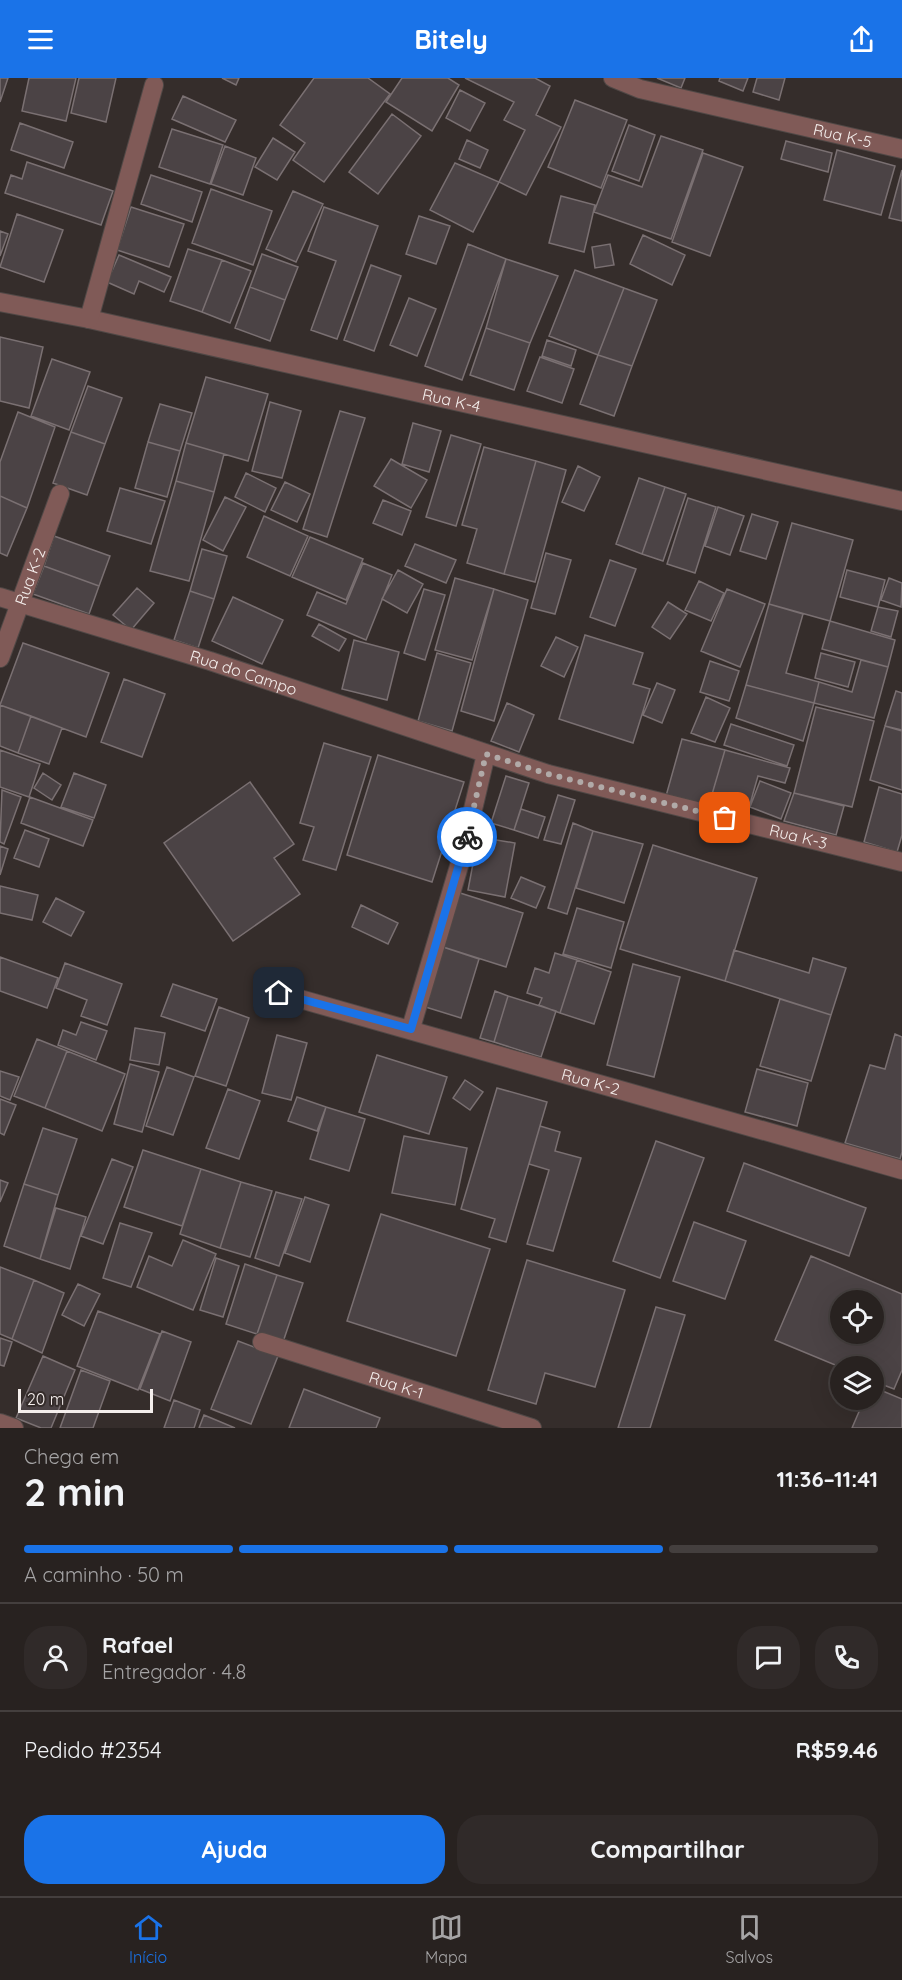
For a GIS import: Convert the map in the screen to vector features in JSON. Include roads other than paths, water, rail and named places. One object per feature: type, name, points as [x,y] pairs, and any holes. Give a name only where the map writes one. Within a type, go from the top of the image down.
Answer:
[{"type":"street","name":"Rua K-5","points":[[613,78],[640,89],[902,149]]},
{"type":"street","points":[[89,319],[154,85]]},
{"type":"street","name":"Rua K-4","points":[[0,302],[89,319],[902,501]]},
{"type":"street","name":"Rua K-2","points":[[0,658],[60,494]]},
{"type":"street","name":"Rua do Campo","points":[[0,597],[210,661],[486,754]]},
{"type":"street","points":[[411,1029],[462,856],[486,754]]},
{"type":"street","name":"Rua K-3","points":[[486,754],[548,774],[902,862]]},
{"type":"street","name":"Rua K-2","points":[[279,993],[902,1170]]},
{"type":"street","name":"Rua K-1","points":[[261,1342],[532,1428]]},
{"type":"street","points":[[0,1423],[14,1428]]}]
